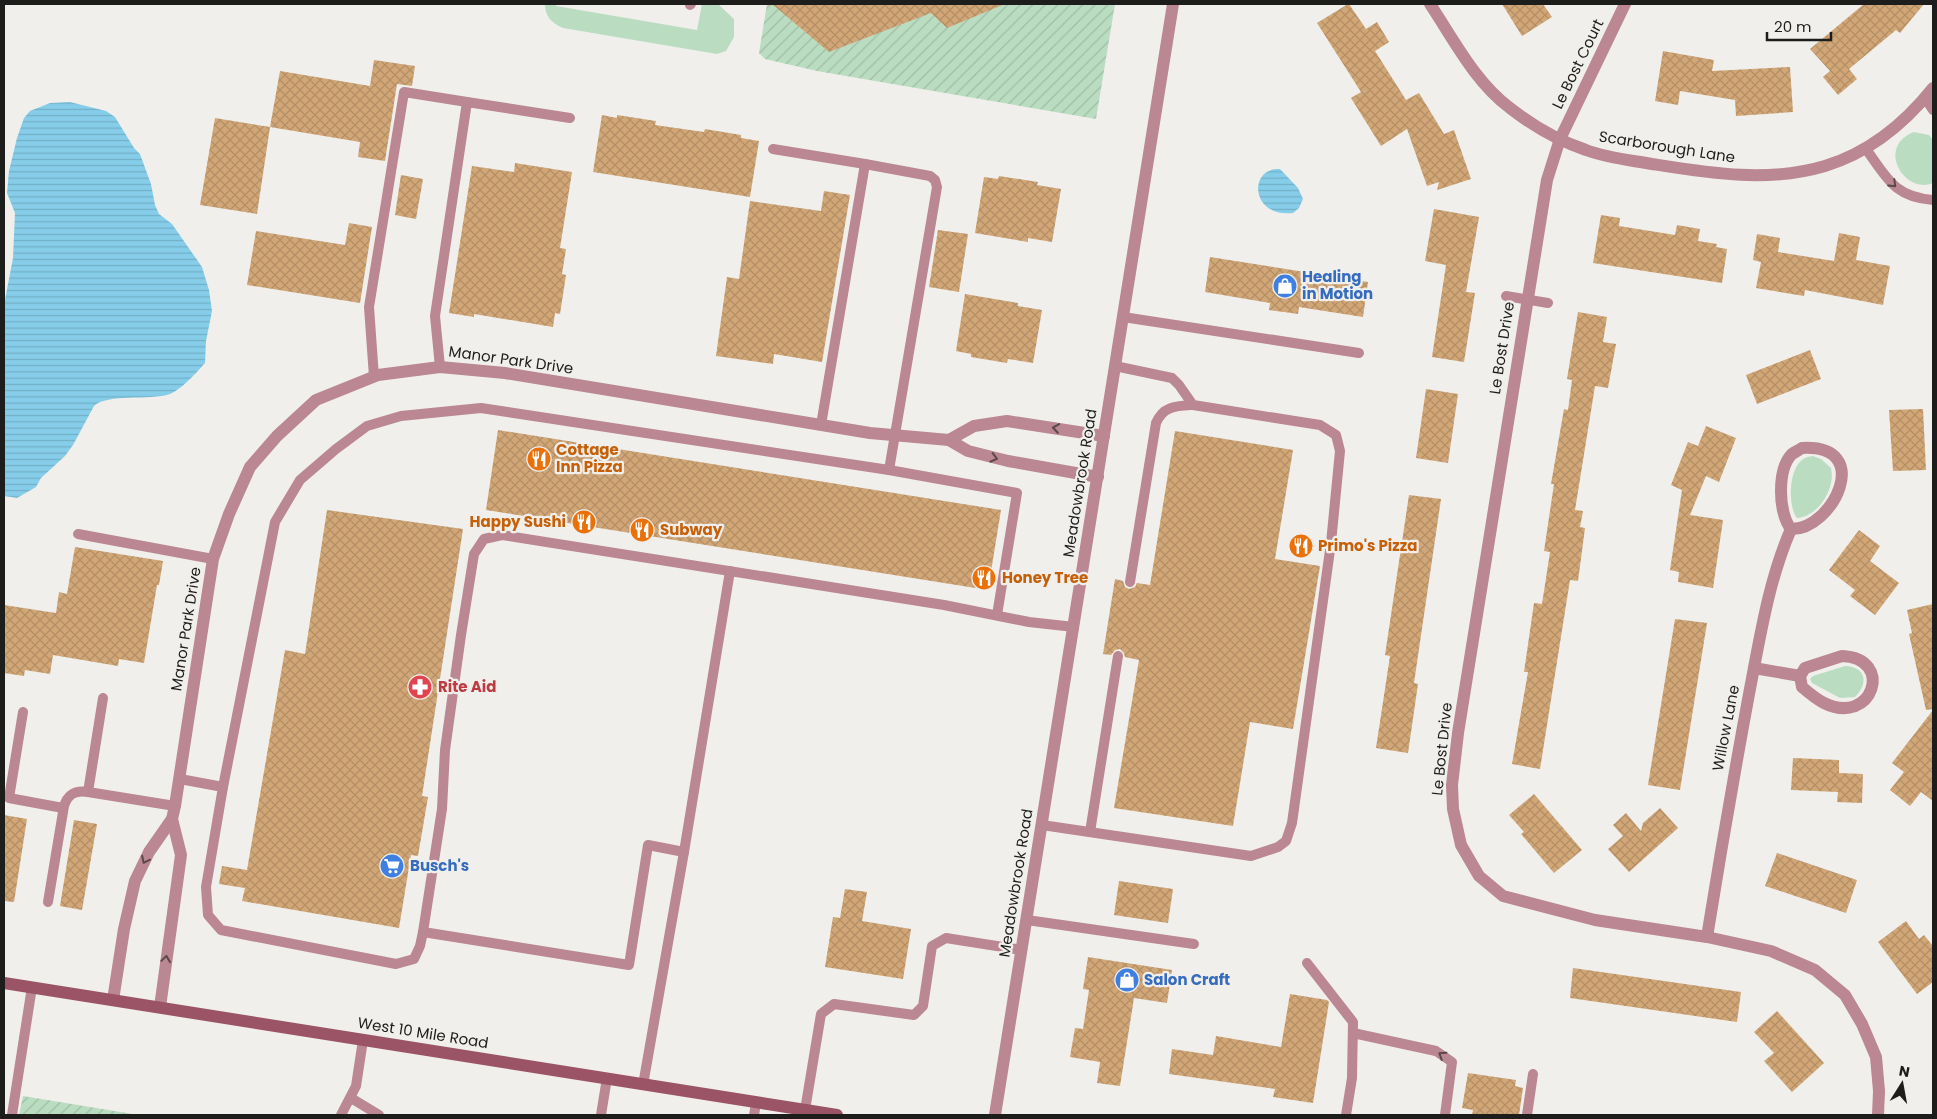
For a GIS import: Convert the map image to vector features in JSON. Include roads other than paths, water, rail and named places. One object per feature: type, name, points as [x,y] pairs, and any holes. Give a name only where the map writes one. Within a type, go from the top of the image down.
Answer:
[{"type":"main road","name":"West 10 Mile Road","points":[[4,983],[607,1078],[755,1109],[805,1110],[837,1115]]},
{"type":"street","name":"Meadowbrook Road","points":[[995,1115],[1173,4]]},
{"type":"street","name":"Scarborough Lane","points":[[1430,4],[1479,78],[1508,107],[1532,124],[1560,139],[1586,150],[1615,158],[1730,175],[1795,173],[1825,166],[1866,149],[1898,126],[1929,93]]},
{"type":"street","name":"Le Bost Court","points":[[1560,139],[1625,4]]},
{"type":"street","name":"Le Bost Drive","points":[[1560,139],[1547,180],[1527,299],[1452,785],[1452,809],[1461,845],[1480,876],[1503,896],[1595,920],[1707,937],[1771,951],[1815,970],[1845,995],[1862,1024],[1876,1057],[1879,1091],[1878,1115]]},
{"type":"street","name":"Manor Park Drive","points":[[113,1000],[124,929],[135,881],[149,852],[172,819],[176,806],[213,559],[229,514],[250,467],[277,436],[316,400],[374,377],[440,367],[505,373],[821,425],[949,440],[968,452],[1098,477]]},
{"type":"street","points":[[949,440],[974,426],[1007,421],[1104,436]]},
{"type":"street","points":[[1802,448],[1826,451],[1837,459],[1842,470],[1842,483],[1837,497],[1814,521],[1798,529],[1791,529],[1784,518],[1783,508],[1782,478],[1785,465],[1792,454],[1802,448]]},
{"type":"street","name":"Willow Lane","points":[[1707,937],[1730,798],[1765,611],[1776,569],[1791,529]]},
{"type":"street","points":[[1842,656],[1854,657],[1864,662],[1871,672],[1873,682],[1871,691],[1864,702],[1855,707],[1845,708],[1824,703],[1813,696],[1802,687],[1800,676],[1805,668],[1812,664],[1842,656]]},
{"type":"street","points":[[1754,668],[1800,676]]},
{"type":"street","points":[[160,1007],[181,855],[172,819]]},
{"type":"lane","points":[[374,377],[369,307],[404,92],[570,118]]},
{"type":"lane","points":[[1929,93],[1933,110]]},
{"type":"lane","points":[[440,367],[434,316],[467,102]]},
{"type":"lane","points":[[773,149],[930,176],[937,184],[889,470]]},
{"type":"lane","points":[[1866,149],[1890,182],[1902,192],[1916,198],[1933,200]]},
{"type":"lane","points":[[821,425],[865,164]]},
{"type":"lane","points":[[1506,296],[1548,303]]},
{"type":"lane","points":[[1123,317],[1359,353]]},
{"type":"lane","points":[[1115,366],[1172,378],[1179,384],[1193,405]]},
{"type":"lane","points":[[1042,825],[1251,856],[1278,847],[1286,841],[1292,823],[1330,553],[1340,451],[1336,435],[1320,425],[1193,405],[1167,409],[1160,414],[1156,423],[1130,582]]},
{"type":"lane","points":[[997,615],[1017,493],[889,470],[481,408],[401,416],[367,426],[336,449],[300,480],[275,522],[223,787],[206,888],[208,915],[221,930],[396,964],[414,959],[420,946],[423,932],[442,809],[445,750],[474,554],[484,539],[502,535],[944,605],[1029,622],[1074,627]]},
{"type":"lane","points":[[78,534],[213,559]]},
{"type":"lane","points":[[644,1085],[730,571]]},
{"type":"lane","points":[[1090,832],[1118,656]]},
{"type":"lane","points":[[88,792],[103,698]]},
{"type":"lane","points":[[23,712],[9,798],[63,808]]},
{"type":"lane","points":[[180,779],[223,787]]},
{"type":"lane","points":[[48,902],[63,808],[67,798],[73,793],[88,792],[176,806]]},
{"type":"lane","points":[[423,932],[629,965],[648,845],[684,852]]},
{"type":"lane","points":[[1027,920],[1194,944]]},
{"type":"lane","points":[[805,1110],[821,1014],[834,1004],[914,1015],[923,1006],[932,946],[946,938],[1022,950]]},
{"type":"lane","points":[[1307,963],[1353,1022],[1352,1078],[1346,1115]]},
{"type":"lane","points":[[12,1115],[32,987]]},
{"type":"lane","points":[[1353,1034],[1436,1051],[1452,1062],[1446,1115]]},
{"type":"lane","points":[[341,1115],[357,1081],[363,1040]]},
{"type":"lane","points":[[1527,1115],[1533,1074]]},
{"type":"lane","points":[[601,1115],[607,1078]]},
{"type":"lane","points":[[350,1098],[379,1115]]},
{"type":"water","points":[[70,102],[106,111],[115,117],[134,148],[140,154],[159,214],[172,224],[202,267],[209,290],[212,311],[206,341],[205,363],[189,380],[170,394],[151,397],[119,398],[100,402],[94,406],[65,456],[41,478],[36,487],[17,498],[4,496],[4,305],[13,258],[15,213],[7,193],[9,171],[24,118],[30,111],[50,103]]},
{"type":"water","points":[[1280,169],[1298,188],[1303,199],[1299,208],[1293,213],[1279,212],[1268,208],[1258,192],[1262,176],[1270,171]]},
{"type":"place","name":"Healing in Motion","points":[[1285,286]]},
{"type":"place","name":"Cottage Inn Pizza","points":[[539,459]]},
{"type":"place","name":"Happy Sushi","points":[[584,522]]},
{"type":"place","name":"Subway","points":[[642,530]]},
{"type":"place","name":"Primo's Pizza","points":[[1301,546]]},
{"type":"place","name":"Honey Tree","points":[[984,578]]},
{"type":"place","name":"Rite Aid","points":[[420,687]]},
{"type":"place","name":"Busch's","points":[[392,866]]},
{"type":"place","name":"Salon Craft","points":[[1127,980]]}]
